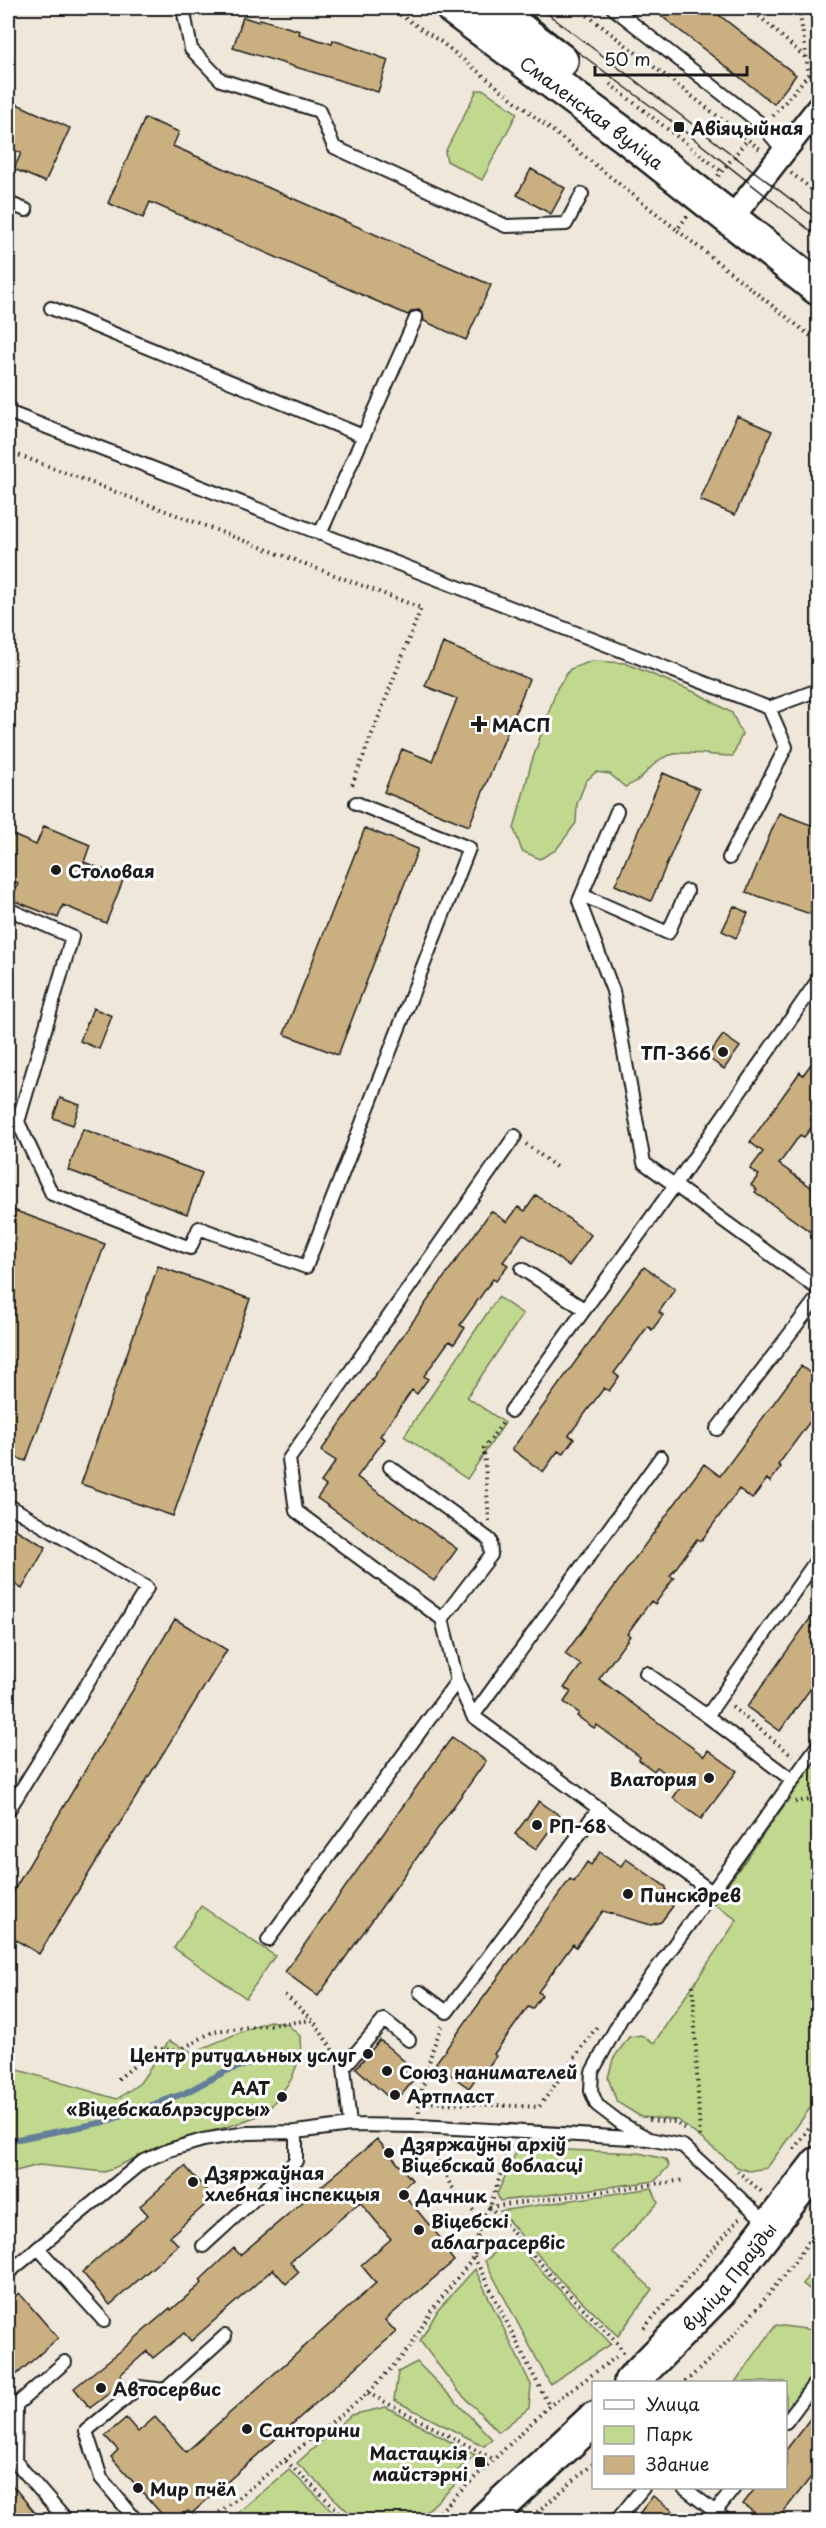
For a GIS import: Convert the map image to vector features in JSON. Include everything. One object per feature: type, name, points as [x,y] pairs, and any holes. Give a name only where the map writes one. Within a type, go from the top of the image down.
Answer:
[{"type":"main road","name":"Смаленская вуліца","points":[[453,8],[627,137],[738,211],[819,260]]},
{"type":"main road","name":"Смаленская вуліца","points":[[494,8],[738,211],[819,288]]},
{"type":"main road","name":"вуліца Праўды","points":[[632,2362],[719,2292],[761,2217],[804,2159]]},
{"type":"main road","points":[[485,2520],[592,2421]]},
{"type":"street","points":[[738,211],[819,108]]},
{"type":"lane","points":[[183,8],[190,49],[222,80],[319,111],[334,147],[506,226],[566,224],[582,194]]},
{"type":"lane","points":[[613,8],[761,124],[779,158]]},
{"type":"lane","points":[[8,203],[26,210]]},
{"type":"lane","points":[[51,308],[363,436]]},
{"type":"lane","points":[[320,534],[416,318]]},
{"type":"lane","points":[[8,412],[769,708],[819,690]]},
{"type":"lane","points":[[729,858],[786,747],[769,708]]},
{"type":"lane","points":[[8,909],[72,937],[18,1122],[52,1194],[190,1248],[199,1228],[306,1267],[469,848],[356,803]]},
{"type":"lane","points":[[616,811],[579,901],[613,991],[644,1163],[819,1289]]},
{"type":"lane","points":[[582,895],[669,933],[687,891]]},
{"type":"lane","points":[[511,1411],[675,1185],[819,980]]},
{"type":"lane","points":[[519,1139],[289,1459],[296,1511],[442,1619],[457,1681],[473,1716],[712,1892]]},
{"type":"lane","points":[[522,1269],[584,1309]]},
{"type":"lane","points":[[717,1429],[819,1297]]},
{"type":"lane","points":[[473,1716],[661,1457]]},
{"type":"lane","points":[[390,1467],[490,1540],[491,1556],[442,1619]]},
{"type":"lane","points":[[8,1505],[147,1588],[8,1811]]},
{"type":"lane","points":[[706,1716],[819,1557]]},
{"type":"lane","points":[[646,1673],[792,1780]]},
{"type":"lane","points":[[268,1940],[457,1681]]},
{"type":"lane","points":[[649,2139],[622,2124],[597,2104],[591,2091],[592,2072],[622,2017],[819,1745]]},
{"type":"lane","points":[[420,1992],[447,2012],[599,1808]]},
{"type":"lane","points":[[350,2125],[344,2067],[384,2020],[409,2040]]},
{"type":"lane","points":[[8,2273],[142,2162],[169,2150],[203,2140],[248,2133],[296,2132],[350,2125],[649,2139],[683,2146],[761,2217]]},
{"type":"lane","points":[[203,2246],[296,2161],[296,2132]]},
{"type":"lane","points":[[38,2248],[104,2321]]},
{"type":"lane","points":[[136,2520],[101,2478],[86,2431],[139,2386],[165,2390],[225,2336]]},
{"type":"lane","points":[[65,2362],[16,2405],[15,2461],[66,2520]]},
{"type":"lane","points":[[787,2421],[819,2379]]},
{"type":"lane","points":[[617,2520],[641,2489]]},
{"type":"lane","points":[[686,2489],[726,2520]]},
{"type":"lane","points":[[715,2512],[732,2489]]},
{"type":"path","points":[[390,8],[441,42],[819,342]]},
{"type":"path","points":[[578,8],[748,140],[779,158],[819,194]]},
{"type":"path","points":[[750,8],[807,58]]},
{"type":"path","points":[[718,176],[761,124],[777,113],[809,74],[799,8]]},
{"type":"path","points":[[610,84],[721,171]]},
{"type":"path","points":[[677,230],[690,211]]},
{"type":"path","points":[[8,451],[421,608],[346,802],[356,803]]},
{"type":"path","points":[[519,1139],[556,1167]]},
{"type":"path","points":[[490,1540],[484,1448],[511,1411]]},
{"type":"path","points":[[737,1699],[731,1709],[793,1756]]},
{"type":"path","points":[[693,1985],[700,2141]]},
{"type":"path","points":[[285,1995],[313,2020],[344,2067]]},
{"type":"path","points":[[419,2102],[432,2050],[447,2012]]},
{"type":"path","points":[[118,2079],[156,2048],[178,2051],[214,2031],[313,2020]]},
{"type":"path","points":[[481,2219],[490,2206],[514,2132],[539,2107]]},
{"type":"path","points":[[804,2159],[819,2115]]},
{"type":"path","points":[[640,2119],[676,2122],[709,2148]]},
{"type":"path","points":[[735,2170],[762,2192]]},
{"type":"path","points":[[490,2206],[685,2180]]},
{"type":"path","points":[[638,2335],[761,2217],[762,2192],[769,2182]]},
{"type":"path","points":[[490,2206],[556,2281],[614,2339],[632,2362],[596,2381]]},
{"type":"path","points":[[686,2381],[735,2334],[819,2229]]},
{"type":"path","points":[[474,2257],[549,2406]]},
{"type":"path","points":[[431,2520],[549,2406],[592,2383]]},
{"type":"path","points":[[368,2393],[493,2459]]},
{"type":"path","points":[[286,2461],[348,2520]]},
{"type":"path","points":[[528,2520],[592,2465]]},
{"type":"green space","points":[[477,90],[484,90],[517,113],[482,180],[447,161],[445,152]]},
{"type":"green space","points":[[592,661],[625,663],[699,694],[732,713],[742,734],[733,756],[674,754],[658,761],[641,778],[625,787],[610,774],[596,772],[586,781],[577,804],[576,823],[556,850],[540,859],[522,851],[514,829],[531,764],[557,688],[570,669]]},
{"type":"green space","points":[[498,1297],[523,1314],[467,1397],[505,1423],[467,1479],[404,1436]]},
{"type":"green space","points":[[818,1758],[818,2097],[767,2168],[748,2171],[737,2167],[678,2120],[641,2117],[617,2102],[608,2078],[613,2059],[629,2037],[641,2035],[654,2043],[737,1920],[714,1904]]},
{"type":"green space","points":[[201,1906],[275,1956],[246,1998],[174,1948]]},
{"type":"green space","points":[[270,2021],[287,2024],[300,2036],[301,2054],[291,2080],[266,2113],[163,2145],[105,2172],[39,2165],[8,2173],[8,2067],[117,2099],[140,2083],[169,2041],[192,2052]]},
{"type":"green space","points":[[518,2148],[639,2153],[665,2159],[669,2166],[655,2181],[500,2201],[497,2194]]},
{"type":"green space","points":[[652,2188],[658,2203],[612,2252],[652,2289],[618,2336],[558,2278],[500,2211]]},
{"type":"green space","points":[[514,2242],[611,2344],[550,2384],[485,2261],[506,2243]]},
{"type":"green space","points":[[818,2258],[818,2296],[803,2284]]},
{"type":"green space","points":[[475,2269],[531,2385],[529,2408],[499,2432],[458,2391],[420,2341],[438,2310]]},
{"type":"green space","points":[[818,2324],[818,2370],[787,2411],[787,2381],[736,2381],[776,2325],[813,2330]]},
{"type":"green space","points":[[417,2362],[492,2439],[484,2446],[394,2400],[398,2372]]},
{"type":"green space","points":[[386,2407],[475,2455],[454,2474],[458,2482],[417,2520],[357,2520],[297,2463],[351,2415]]},
{"type":"green space","points":[[289,2470],[342,2520],[229,2520]]},
{"type":"building","points":[[651,8],[710,8],[796,75],[774,104]]},
{"type":"building","points":[[243,17],[259,22],[260,19],[300,31],[299,34],[332,44],[333,40],[388,60],[378,92],[233,48]]},
{"type":"building","points":[[8,100],[70,128],[45,182],[14,169],[21,153],[8,147]]},
{"type":"building","points":[[145,118],[179,132],[173,146],[491,285],[466,340],[424,321],[423,314],[419,310],[412,311],[408,315],[150,202],[143,218],[108,203]]},
{"type":"building","points":[[531,169],[565,188],[551,214],[517,195]]},
{"type":"building","points":[[737,416],[772,431],[735,515],[700,500]]},
{"type":"building","name":"МАСП","points":[[443,643],[529,679],[469,826],[384,792],[402,749],[432,761],[457,699],[425,686]]},
{"type":"building","points":[[663,773],[699,789],[651,901],[615,885]]},
{"type":"building","points":[[779,813],[819,828],[819,917],[746,892]]},
{"type":"building","name":"Столовая","points":[[44,826],[90,845],[84,862],[124,878],[106,923],[63,905],[58,918],[12,900],[18,883],[8,879],[8,833],[36,845]]},
{"type":"building","points":[[365,828],[418,849],[338,1055],[284,1034]]},
{"type":"building","points":[[734,906],[748,913],[736,938],[722,931]]},
{"type":"building","points":[[93,1008],[112,1016],[99,1049],[80,1041]]},
{"type":"building","name":"ТП-366","points":[[723,1035],[740,1047],[724,1069],[707,1057]]},
{"type":"building","points":[[819,1053],[819,1110],[811,1120],[815,1123],[804,1137],[800,1135],[779,1164],[819,1193],[819,1238],[755,1192],[757,1190],[751,1185],[759,1175],[750,1169],[763,1152],[750,1142],[800,1072],[803,1075]]},
{"type":"building","points":[[60,1098],[80,1105],[73,1125],[53,1118]]},
{"type":"building","points":[[83,1129],[202,1173],[187,1214],[68,1170]]},
{"type":"building","points":[[536,1195],[591,1235],[569,1266],[523,1234],[503,1262],[508,1265],[496,1281],[493,1279],[460,1325],[465,1328],[454,1344],[449,1341],[424,1376],[428,1379],[417,1394],[412,1390],[380,1436],[385,1439],[357,1477],[457,1549],[434,1581],[317,1498],[326,1486],[321,1482],[336,1461],[321,1451],[491,1211],[507,1222],[518,1207],[525,1211]]},
{"type":"building","points":[[8,1208],[105,1244],[26,1461],[8,1455]]},
{"type":"building","points":[[158,1266],[250,1299],[173,1516],[81,1484]]},
{"type":"building","points":[[644,1267],[675,1289],[659,1312],[663,1315],[652,1330],[648,1326],[614,1373],[619,1377],[609,1391],[604,1388],[569,1435],[574,1439],[563,1454],[558,1451],[543,1472],[512,1449]]},
{"type":"building","points":[[801,1366],[819,1380],[819,1426],[811,1420],[778,1465],[781,1467],[770,1482],[767,1479],[752,1499],[739,1489],[701,1541],[697,1539],[670,1576],[674,1578],[655,1604],[651,1601],[627,1634],[630,1636],[599,1679],[704,1756],[708,1750],[737,1771],[701,1819],[673,1798],[682,1785],[657,1767],[654,1771],[639,1760],[640,1757],[597,1725],[594,1728],[577,1716],[579,1713],[564,1702],[571,1692],[564,1688],[581,1665],[565,1654],[704,1464],[720,1476]]},
{"type":"building","points":[[8,1525],[46,1547],[22,1589],[8,1580]]},
{"type":"building","points":[[819,1606],[819,1668],[810,1681],[814,1684],[780,1731],[747,1707]]},
{"type":"building","points":[[175,1619],[227,1650],[39,1954],[8,1935],[8,1900]]},
{"type":"building","points":[[452,1737],[486,1761],[318,1996],[285,1972]]},
{"type":"building","name":"РП-68","points":[[539,1801],[560,1816],[536,1849],[515,1834]]},
{"type":"building","points":[[600,1852],[621,1866],[626,1859],[666,1887],[666,1900],[673,1906],[661,1922],[651,1925],[603,1911],[576,1947],[573,1944],[538,1992],[542,1995],[532,2009],[528,2007],[494,2054],[496,2056],[486,2070],[483,2068],[469,2088],[435,2064],[570,1879],[574,1882],[587,1862],[591,1865]]},
{"type":"building","name":"Союз нанимателей","points":[[380,2040],[419,2074],[402,2094],[388,2097],[356,2068]]},
{"type":"building","points":[[377,2139],[412,2180],[400,2190],[442,2240],[439,2242],[454,2261],[385,2320],[396,2332],[191,2514],[188,2511],[177,2520],[167,2520],[111,2457],[118,2450],[105,2436],[126,2418],[138,2432],[155,2417],[186,2452],[376,2283],[361,2265],[391,2239],[360,2202],[290,2262],[299,2272],[286,2284],[273,2269],[191,2341],[184,2333],[153,2358],[147,2351],[120,2375],[125,2381],[90,2408],[74,2388],[202,2283],[200,2280],[234,2248],[240,2255]]},
{"type":"building","points":[[185,2166],[213,2198],[170,2236],[178,2245],[110,2305],[82,2272],[148,2215],[140,2206]]},
{"type":"building","points":[[19,2293],[58,2338],[8,2382],[8,2303]]},
{"type":"building","points":[[819,2407],[819,2467],[777,2520],[764,2520],[743,2504],[754,2489],[787,2489],[787,2449]]},
{"type":"building","points":[[8,2480],[41,2520],[8,2520]]},
{"type":"building","points":[[653,2496],[685,2520],[634,2520]]},
{"type":"waterway","points":[[8,2138],[18,2139],[105,2122],[185,2093],[224,2072],[273,2056]]},
{"type":"tram line","points":[[519,8],[679,127],[818,237]]},
{"type":"tram line","points":[[540,8],[818,220]]},
{"type":"place","name":"Авіяцыйная","points":[[679,127]]},
{"type":"place","name":"МАСП","points":[[479,724]]},
{"type":"place","name":"Столовая","points":[[56,870]]},
{"type":"place","name":"ТП-366","points":[[723,1052]]},
{"type":"place","name":"Влатория","points":[[709,1778]]},
{"type":"place","name":"РП-68","points":[[537,1825]]},
{"type":"place","name":"Пинскдрев","points":[[628,1894]]},
{"type":"place","name":"Центр ритуальных услуг","points":[[368,2054]]},
{"type":"place","name":"Союз нанимателей","points":[[387,2071]]},
{"type":"place","name":"Артпласт","points":[[395,2095]]},
{"type":"place","name":"ААТ «Віцебскаблрэсурсы»","points":[[282,2097]]},
{"type":"place","name":"Дзяржаўны архіў Віцебскай вобласці","points":[[389,2153]]},
{"type":"place","name":"Дзяржаўная хлебная інспекцыя","points":[[193,2182]]},
{"type":"place","name":"Дачник","points":[[404,2195]]},
{"type":"place","name":"Віцебскі аблаграсервіс","points":[[419,2230]]},
{"type":"place","name":"Автосервис","points":[[101,2388]]},
{"type":"place","name":"Санторини","points":[[247,2429]]},
{"type":"place","name":"Мастацкія майстэрні","points":[[480,2462]]},
{"type":"place","name":"Мир пчёл","points":[[138,2488]]}]
